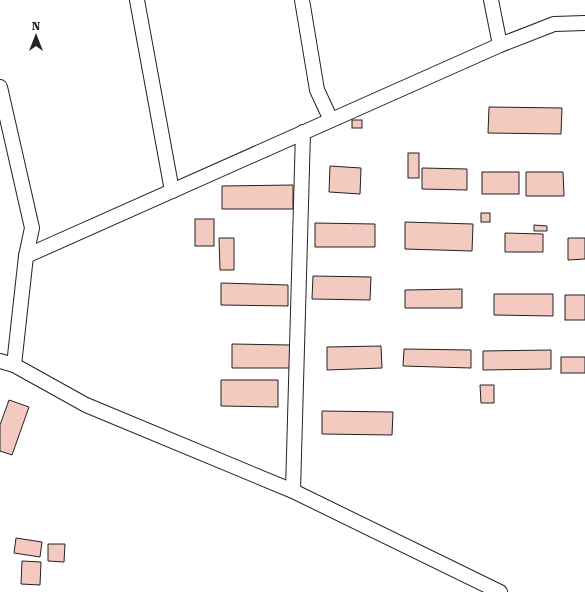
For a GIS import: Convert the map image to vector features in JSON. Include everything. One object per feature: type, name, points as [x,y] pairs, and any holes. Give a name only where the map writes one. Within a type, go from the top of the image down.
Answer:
[{"type":"street","points":[[137,0],[172,191]]},
{"type":"street","points":[[302,0],[317,90],[331,120]]},
{"type":"street","points":[[491,0],[500,45]]},
{"type":"street","points":[[26,256],[500,45],[554,24],[585,23]]},
{"type":"street","points":[[0,87],[32,228],[26,256],[14,365]]},
{"type":"street","points":[[294,491],[303,132]]},
{"type":"street","points":[[0,361],[14,365],[86,405],[294,491],[500,592]]},
{"type":"building","points":[[489,107],[562,108],[561,134],[488,133]]},
{"type":"building","points":[[352,120],[362,120],[362,128],[352,128]]},
{"type":"building","points":[[408,153],[419,153],[419,178],[408,178]]},
{"type":"building","points":[[330,166],[361,168],[360,194],[329,192]]},
{"type":"building","points":[[422,168],[467,169],[467,190],[422,189]]},
{"type":"building","points":[[482,172],[519,172],[519,194],[482,194]]},
{"type":"building","points":[[526,172],[563,172],[564,196],[526,196]]},
{"type":"building","points":[[293,185],[293,209],[222,209],[222,186]]},
{"type":"building","points":[[481,213],[490,213],[490,222],[481,222]]},
{"type":"building","points":[[195,219],[214,219],[214,246],[195,246]]},
{"type":"building","points":[[405,222],[473,224],[472,251],[405,249]]},
{"type":"building","points":[[315,223],[375,224],[375,247],[315,247]]},
{"type":"building","points":[[534,225],[547,226],[547,231],[534,231]]},
{"type":"building","points":[[505,233],[543,234],[543,252],[505,252]]},
{"type":"building","points":[[219,238],[234,238],[234,270],[220,270]]},
{"type":"building","points":[[568,238],[585,238],[585,259],[568,260]]},
{"type":"building","points":[[313,276],[371,277],[370,300],[312,299]]},
{"type":"building","points":[[221,283],[288,285],[288,306],[221,305]]},
{"type":"building","points":[[462,289],[462,308],[405,308],[405,290]]},
{"type":"building","points":[[494,294],[553,294],[553,316],[494,315]]},
{"type":"building","points":[[565,295],[585,295],[585,320],[565,320]]},
{"type":"building","points":[[232,344],[290,345],[290,368],[232,368]]},
{"type":"building","points":[[381,346],[382,368],[327,370],[327,347]]},
{"type":"building","points":[[404,349],[471,350],[471,368],[403,366]]},
{"type":"building","points":[[551,350],[551,369],[483,370],[483,351]]},
{"type":"building","points":[[561,357],[585,357],[585,373],[561,373]]},
{"type":"building","points":[[221,380],[278,380],[278,407],[221,406]]},
{"type":"building","points":[[480,385],[494,385],[494,403],[481,403]]},
{"type":"building","points":[[9,400],[29,407],[12,455],[0,451],[0,425]]},
{"type":"building","points":[[322,411],[393,412],[392,435],[322,434]]},
{"type":"building","points":[[16,538],[42,542],[40,557],[14,553]]},
{"type":"building","points":[[48,544],[65,544],[64,562],[48,561]]},
{"type":"building","points":[[22,561],[41,562],[40,585],[21,584]]}]
